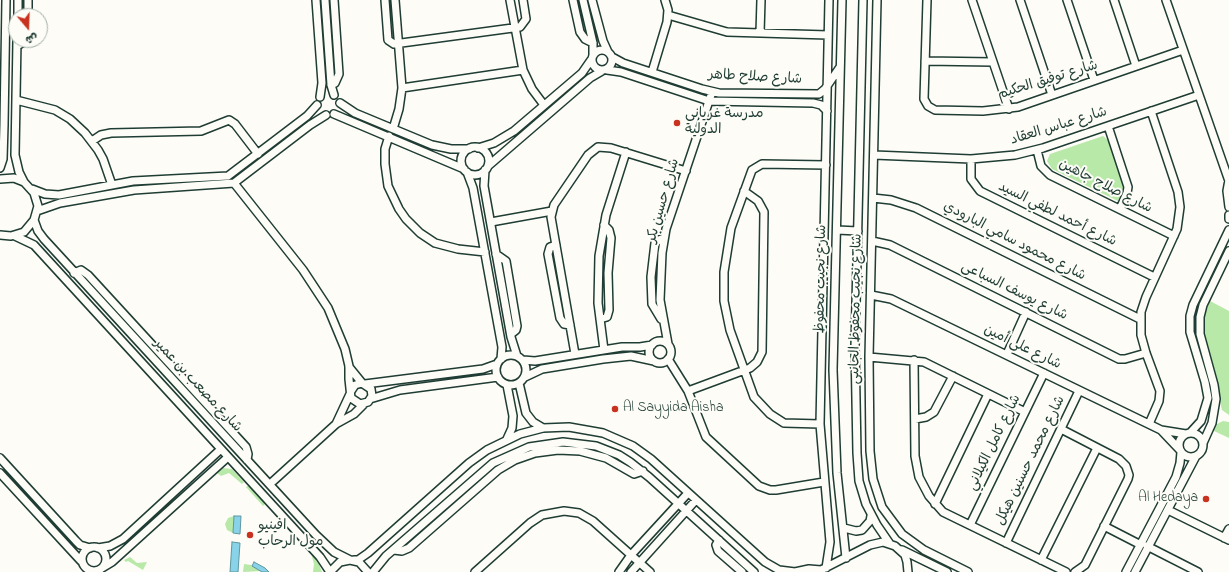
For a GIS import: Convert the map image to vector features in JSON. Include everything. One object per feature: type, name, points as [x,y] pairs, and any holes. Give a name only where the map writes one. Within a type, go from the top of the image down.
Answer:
[{"type":"street","points":[[0,168],[3,159],[6,0]]},
{"type":"street","points":[[0,179],[14,178],[24,182],[32,189],[45,194],[59,195],[133,181],[228,176],[307,116],[317,105],[322,83],[316,0]]},
{"type":"street","points":[[325,0],[331,85],[334,95],[340,103],[355,113],[393,129],[432,145],[451,149],[478,148],[494,143],[508,136],[582,73],[598,51],[610,54]]},
{"type":"street","points":[[331,85],[335,83],[339,74],[334,0]]},
{"type":"street","points":[[385,0],[388,40],[391,44],[515,29],[524,24],[526,19],[523,0]]},
{"type":"street","points":[[393,129],[399,109],[402,88],[395,0]]},
{"type":"street","points":[[510,0],[523,70],[532,89],[544,105]]},
{"type":"street","points":[[573,0],[580,32],[585,39],[593,43]]},
{"type":"street","points":[[583,0],[593,43],[592,58],[594,68],[604,70]]},
{"type":"street","points":[[37,211],[54,204],[129,191],[234,183],[310,125],[326,115],[334,114],[388,136],[465,171],[478,175],[590,78],[611,65],[610,54],[603,41],[592,0]]},
{"type":"street","points":[[652,72],[668,15],[665,0]]},
{"type":"street","points":[[760,33],[761,0]]},
{"type":"street","points":[[821,570],[830,542],[820,424],[829,0]]},
{"type":"street","name":"شارع نجيب محفوظ","points":[[842,0],[834,329],[835,436],[846,558]]},
{"type":"street","points":[[863,0],[855,386],[857,453],[859,481],[871,516],[890,544]]},
{"type":"street","name":"شارع نجيب محفوظ الجانبى","points":[[877,0],[869,357],[870,452],[875,488],[882,507],[895,526],[914,544],[968,572]]},
{"type":"street","name":"شارع توفيق الحكيم","points":[[927,0],[924,99],[932,108],[983,111],[1009,109],[1183,50]]},
{"type":"street","points":[[972,0],[1009,109]]},
{"type":"street","points":[[1020,0],[1052,95]]},
{"type":"street","points":[[1067,0],[1094,80]]},
{"type":"street","points":[[1114,0],[1136,66]]},
{"type":"street","points":[[1166,0],[1229,181],[1227,191],[1229,207]]},
{"type":"street","points":[[317,11],[326,10]]},
{"type":"street","points":[[668,15],[727,32],[828,35]]},
{"type":"street","points":[[17,48],[15,161],[24,182]]},
{"type":"street","name":"شارع صلاح طاهر","points":[[610,54],[652,72],[712,92],[815,94],[822,92],[827,86]]},
{"type":"street","points":[[925,61],[993,62]]},
{"type":"street","points":[[827,86],[840,67]]},
{"type":"street","points":[[862,69],[876,69]]},
{"type":"street","points":[[5,70],[17,71]]},
{"type":"street","points":[[402,88],[523,70]]},
{"type":"street","name":"شارع صلاح طاهر","points":[[604,70],[621,72],[709,101],[813,103],[821,105],[827,111]]},
{"type":"street","name":"شارع حسين بكر","points":[[668,344],[662,321],[660,276],[664,238],[712,92]]},
{"type":"street","points":[[320,96],[325,94],[334,95]]},
{"type":"street","name":"شارع عباس العقاد","points":[[874,155],[971,159],[1004,157],[1037,150],[1199,95]]},
{"type":"street","points":[[16,100],[43,106],[63,114],[92,141],[103,159],[112,185]]},
{"type":"street","points":[[334,114],[340,103]]},
{"type":"street","points":[[317,105],[319,110],[326,115]]},
{"type":"street","points":[[1149,424],[1159,401],[1160,391],[1146,353],[1141,335],[1140,320],[1143,304],[1174,236],[1180,215],[1180,200],[1151,111]]},
{"type":"street","points":[[92,141],[101,135],[111,133],[201,131],[229,120],[235,124],[258,154]]},
{"type":"street","points":[[4,125],[15,125]]},
{"type":"street","points":[[1108,126],[1128,187],[1120,210]]},
{"type":"street","points":[[388,136],[385,148],[385,164],[388,186],[399,209],[406,219],[420,233],[436,243],[458,249],[485,252]]},
{"type":"street","points":[[575,354],[556,245],[552,211],[591,152],[598,147],[607,147],[626,152],[686,171]]},
{"type":"street","points":[[478,148],[486,152],[489,161],[484,186],[510,334],[520,358],[526,366],[522,380],[526,413],[534,422],[543,428]]},
{"type":"street","points":[[469,149],[462,158],[465,171],[473,188],[502,347],[496,371],[498,377],[507,385],[513,416],[512,428],[507,439]]},
{"type":"street","name":"شارع صلاح جاهين","points":[[1037,150],[1041,166],[1050,175],[1174,236]]},
{"type":"street","points":[[604,350],[600,320],[598,275],[604,225],[626,152]]},
{"type":"street","name":"شارع أحمد لطفي السيد","points":[[971,159],[971,179],[980,191],[1154,278]]},
{"type":"street","points":[[820,424],[792,424],[777,419],[764,409],[754,397],[730,330],[723,286],[728,243],[750,174],[758,165],[766,164],[826,165]]},
{"type":"street","points":[[180,178],[180,187]]},
{"type":"street","points":[[234,183],[318,291],[331,314],[340,335],[349,366],[351,393],[354,401],[367,402]]},
{"type":"street","points":[[0,241],[24,232],[34,220],[37,211],[37,202],[32,189]]},
{"type":"street","points":[[688,391],[744,370],[755,364],[762,352],[764,217],[761,204],[744,191]]},
{"type":"street","name":"شارع محمود سامي البارودي","points":[[873,198],[891,200],[916,208],[1140,320]]},
{"type":"street","points":[[491,222],[552,211]]},
{"type":"street","points":[[1229,215],[1229,220]]},
{"type":"street","name":"شارع مصعب بن عمير","points":[[34,220],[40,235],[74,273],[330,549],[364,565],[368,572]]},
{"type":"street","points":[[836,230],[858,231]]},
{"type":"street","points":[[1126,572],[1176,477],[1180,463],[1179,443],[1201,421],[1207,406],[1208,398],[1205,382],[1190,332],[1190,316],[1193,305],[1229,230]]},
{"type":"street","name":"شارع مصعب بن عمير","points":[[0,235],[11,236],[34,245],[320,557],[330,572]]},
{"type":"street","name":"شارع يوسف السباعى","points":[[872,241],[890,245],[1119,359],[1125,359],[1146,353]]},
{"type":"street","points":[[1135,572],[1147,546],[1168,510],[1196,456],[1201,451],[1212,423],[1216,399],[1214,385],[1200,334],[1200,317],[1203,305],[1229,251]]},
{"type":"street","points":[[74,273],[81,270],[88,275],[246,447],[248,454],[247,460]]},
{"type":"street","name":"شارع على أمين","points":[[871,295],[891,299],[1161,430],[1188,434]]},
{"type":"street","points":[[822,312],[834,329]]},
{"type":"street","points":[[1007,354],[1026,312]]},
{"type":"street","points":[[336,424],[355,385],[364,383],[483,369],[508,355],[536,361],[604,350],[652,345],[662,341],[668,344],[671,351],[668,359],[662,362],[631,356],[603,359],[542,369],[522,380],[507,385]]},
{"type":"street","points":[[652,345],[650,355],[654,361]]},
{"type":"street","points":[[136,356],[144,348]]},
{"type":"street","points":[[869,357],[924,362],[1025,412]]},
{"type":"street","points":[[668,359],[688,391],[706,437],[759,486],[770,490],[776,490],[824,482]]},
{"type":"street","points":[[914,360],[916,467],[923,487],[935,504],[943,512],[1066,572]]},
{"type":"street","points":[[349,366],[372,392],[367,402]]},
{"type":"street","name":"شارع كامل الكيلاني","points":[[970,525],[1044,373]]},
{"type":"street","points":[[915,419],[926,417],[934,412],[953,376]]},
{"type":"street","points":[[270,484],[336,424],[349,418],[367,402],[400,390],[498,377]]},
{"type":"street","name":"شارع محمد حسنين هيكل","points":[[1006,543],[1079,391]]},
{"type":"street","points":[[935,504],[988,394]]},
{"type":"street","points":[[330,572],[340,562],[352,560],[368,553],[475,458],[507,439],[543,428],[569,427],[588,430],[623,441],[651,459],[765,562],[779,570],[795,572],[809,568],[821,570],[877,543],[890,544],[946,572]]},
{"type":"street","points":[[1061,429],[1123,462],[1129,475],[1085,565],[1075,572]]},
{"type":"street","name":"شارع على أمين","points":[[1161,430],[1180,451]]},
{"type":"street","points":[[1188,434],[1198,436],[1203,443]]},
{"type":"street","points":[[373,572],[394,550],[480,479],[500,459],[529,447],[555,442],[581,443],[596,446],[619,455],[643,471],[754,572]]},
{"type":"street","points":[[580,451],[581,443]]},
{"type":"street","points":[[1041,560],[1097,448]]},
{"type":"street","points":[[0,458],[80,545],[90,548],[98,548],[110,546],[123,539],[221,449]]},
{"type":"street","points":[[480,479],[506,464],[535,453],[558,450],[580,451],[606,458],[634,474],[643,471]]},
{"type":"street","points":[[1180,451],[1186,456],[1196,456]]},
{"type":"street","points":[[857,453],[870,452]]},
{"type":"street","points":[[0,473],[82,566],[92,571],[101,570],[115,559],[228,457]]},
{"type":"street","points":[[619,572],[631,555],[688,492]]},
{"type":"street","points":[[631,572],[696,500]]},
{"type":"street","points":[[1168,510],[1227,539],[1229,529]]},
{"type":"street","points":[[475,572],[530,522],[542,515],[557,511],[572,512],[586,516],[650,572]]},
{"type":"street","points":[[844,528],[856,531],[862,530],[870,521],[871,516]]},
{"type":"street","points":[[1104,526],[1140,544]]},
{"type":"street","points":[[719,540],[716,545],[718,551],[742,572]]},
{"type":"street","points":[[1147,546],[1184,569],[1198,572]]},
{"type":"street","points":[[82,566],[84,552],[90,548]]},
{"type":"street","points":[[98,548],[105,557],[101,570]]},
{"type":"street","points":[[900,549],[907,562],[908,572]]},
{"type":"green space","points":[[1103,136],[1108,140],[1124,186],[1118,201],[1052,169],[1047,161],[1050,154]]},
{"type":"green space","points":[[1210,301],[1229,311],[1229,415],[1222,410],[1204,336],[1203,319]]},
{"type":"green space","points":[[1223,421],[1229,422],[1229,438],[1212,430],[1215,425]]},
{"type":"green space","points":[[223,468],[232,469],[244,482],[242,484],[229,473],[221,476],[217,473]]},
{"type":"green space","points":[[249,485],[265,504],[263,506],[246,487]]},
{"type":"green space","points":[[234,516],[233,533],[227,530],[225,524],[228,518]]},
{"type":"green space","points":[[311,553],[319,564],[322,572],[313,572],[314,564]]},
{"type":"green space","points":[[130,557],[137,563],[147,562],[143,570],[124,560]]},
{"type":"green space","points":[[244,564],[251,565],[262,571],[243,572]]},
{"type":"water","points":[[234,516],[241,516],[240,534],[233,533]]},
{"type":"water","points":[[232,542],[240,543],[238,572],[230,572]]},
{"type":"water","points":[[254,562],[269,572],[262,572],[252,566]]},
{"type":"place","name":"مدرسة غرياني الدولية","points":[[677,123]]},
{"type":"place","name":"Al Sayyida Aisha","points":[[615,409]]},
{"type":"place","name":"Al Hedaya","points":[[1206,499]]},
{"type":"place","name":"افينيو مول الرحاب","points":[[250,535]]}]
